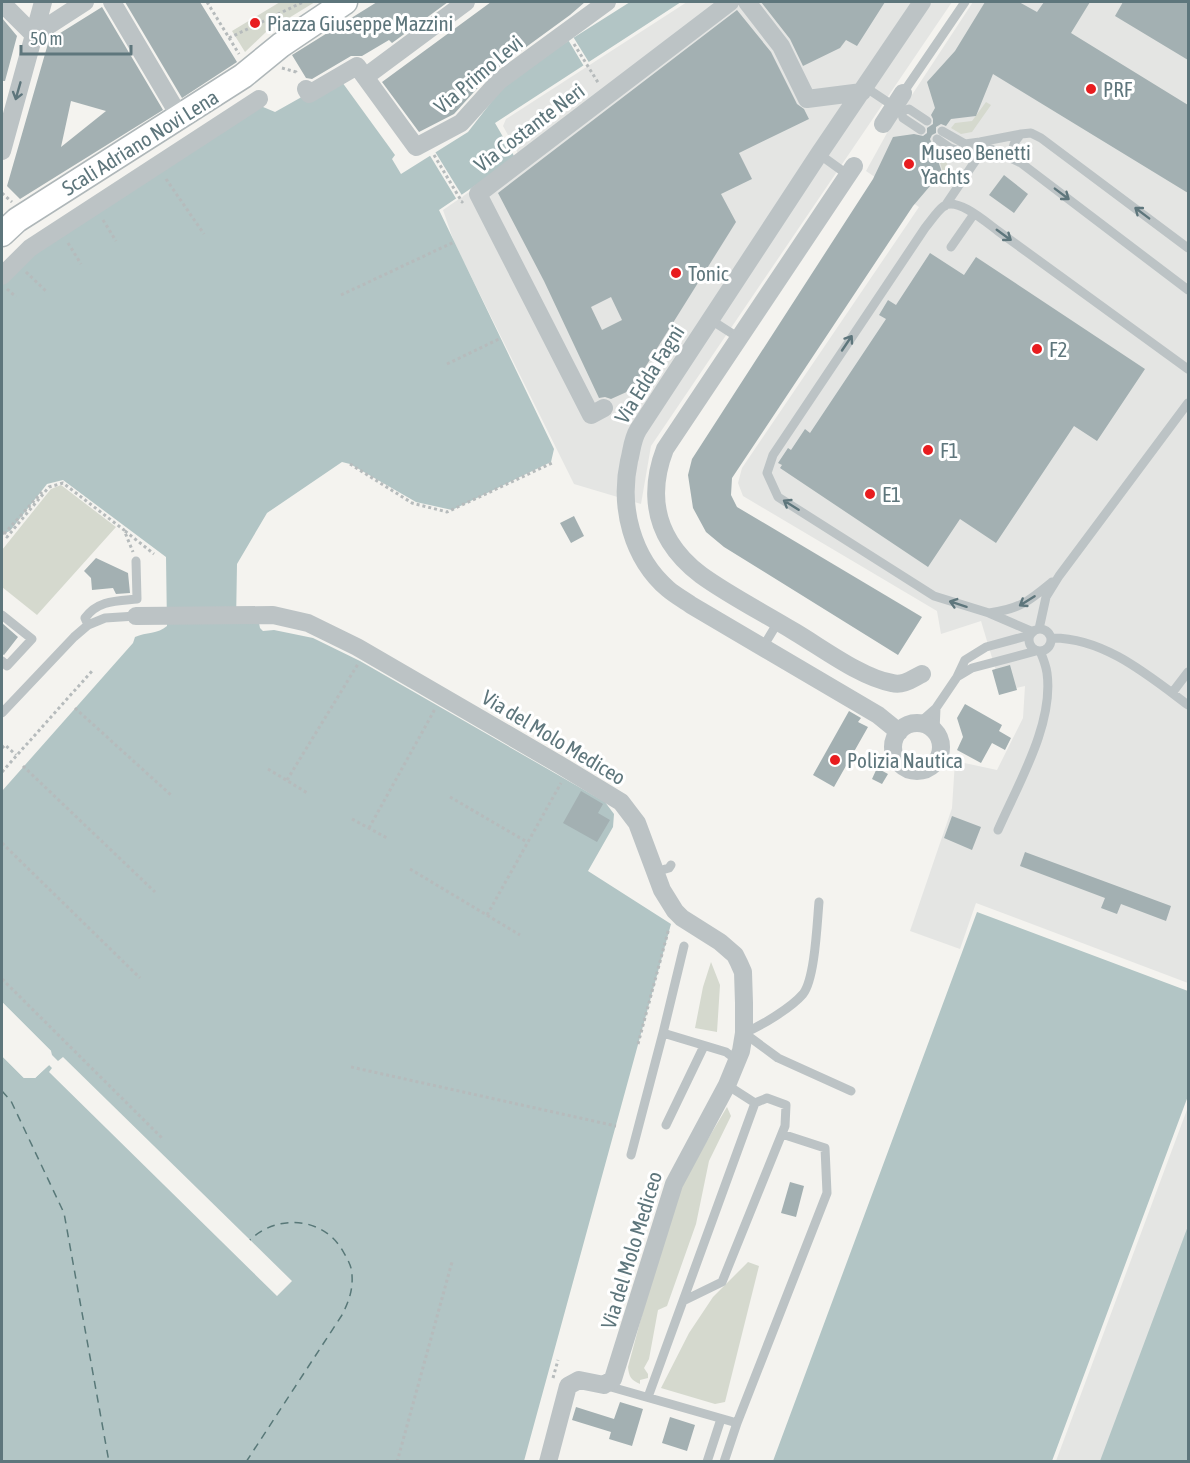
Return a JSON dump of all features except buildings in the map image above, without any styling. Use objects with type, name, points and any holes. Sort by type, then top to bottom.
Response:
[{"type":"main road","name":"Scali Adriano Novi Lena","points":[[9,221],[243,76],[345,2]]},
{"type":"street","points":[[2,151],[43,2]]},
{"type":"street","points":[[34,34],[86,2]]},
{"type":"street","points":[[112,2],[180,117]]},
{"type":"street","points":[[306,89],[309,94],[357,66],[365,77],[466,2]]},
{"type":"street","name":"Via Primo Levi","points":[[365,77],[416,147],[461,123],[499,81],[607,2]]},
{"type":"street","name":"Via Costante Neri","points":[[604,408],[591,415],[478,194],[730,2]]},
{"type":"street","points":[[747,2],[781,46],[807,99],[863,89]]},
{"type":"street","name":"Via Edda Fagni","points":[[899,732],[879,714],[691,605],[668,589],[642,556],[630,528],[626,481],[633,438],[819,154],[922,2]]},
{"type":"street","points":[[2,3],[34,34]]},
{"type":"street","points":[[2,276],[30,248],[259,99]]},
{"type":"street","points":[[882,124],[899,103]]},
{"type":"street","points":[[851,171],[665,449],[656,484],[657,507],[664,531],[679,555],[702,575],[854,667],[884,681],[894,684],[906,682],[922,674]]},
{"type":"street","name":"Via del Molo Mediceo","points":[[136,616],[255,614],[289,617],[324,630],[626,806],[663,868],[665,898],[682,918],[720,942],[735,955],[743,972],[744,986],[744,1033],[738,1061],[674,1184],[622,1356],[613,1379],[604,1385]]},
{"type":"street","points":[[908,725],[927,727],[940,741],[941,752],[931,767],[921,771],[904,767],[896,759],[893,748],[899,732],[908,725]]},
{"type":"street","points":[[548,1461],[568,1386],[579,1380],[604,1385]]},
{"type":"lane","points":[[921,130],[903,118],[899,103],[965,2]]},
{"type":"lane","points":[[863,89],[899,103],[927,121]]},
{"type":"lane","points":[[1021,163],[991,149],[962,152],[950,148],[939,135],[965,144],[1031,133],[1059,150],[1188,248]]},
{"type":"lane","points":[[1021,134],[1012,147],[1013,154],[1021,163],[1188,290]]},
{"type":"lane","points":[[982,151],[945,206],[918,237],[773,455],[767,473],[778,497],[934,596],[989,613],[1034,632]]},
{"type":"lane","points":[[819,154],[851,171]]},
{"type":"lane","points":[[945,206],[953,204],[974,214],[1188,369]]},
{"type":"lane","points":[[951,247],[974,214]]},
{"type":"lane","points":[[711,320],[739,338]]},
{"type":"lane","points":[[998,830],[1043,727],[1048,700],[1047,672],[1038,651],[1030,646],[1046,597],[1059,576],[1188,403]]},
{"type":"lane","points":[[88,625],[85,618],[90,611],[103,603],[137,599],[136,561]]},
{"type":"lane","points":[[989,613],[1005,611],[1026,603],[1059,576]]},
{"type":"lane","points":[[2,615],[32,639],[7,666],[2,661]]},
{"type":"lane","name":"Via del Molo Mediceo","points":[[2,713],[88,625],[105,618],[136,616]]},
{"type":"lane","points":[[763,647],[778,622]]},
{"type":"lane","points":[[927,727],[965,660],[986,647],[1034,632],[1047,632],[1051,638],[1050,645],[1038,651],[972,668],[957,677]]},
{"type":"lane","points":[[1051,638],[1068,638],[1101,648],[1131,665],[1188,705]]},
{"type":"lane","points":[[1172,693],[1188,672]]},
{"type":"lane","points":[[927,727],[936,708]]},
{"type":"lane","points":[[744,1033],[756,1028],[803,994],[810,977],[819,902]]},
{"type":"lane","points":[[631,1155],[684,946]]},
{"type":"lane","points":[[663,1033],[726,1052],[738,1061]]},
{"type":"lane","points":[[744,1033],[778,1058],[851,1091]]},
{"type":"lane","points":[[666,1125],[704,1046]]},
{"type":"lane","points":[[727,1085],[755,1103]]},
{"type":"lane","points":[[648,1397],[683,1300],[755,1103],[767,1098],[786,1105],[785,1126],[722,1282],[683,1300]]},
{"type":"lane","points":[[724,1461],[827,1193],[825,1148],[782,1134]]},
{"type":"lane","points":[[604,1385],[737,1423]]},
{"type":"lane","points":[[707,1461],[721,1419]]},
{"type":"path","points":[[207,2],[229,38],[260,63],[296,72],[306,89]]},
{"type":"path","points":[[229,38],[303,2]]},
{"type":"path","points":[[569,36],[598,83]]},
{"type":"path","points":[[430,149],[461,200]]},
{"type":"path","points":[[165,177],[204,234]]},
{"type":"path","points":[[2,193],[9,221]]},
{"type":"path","points":[[101,216],[116,241]]},
{"type":"path","points":[[66,240],[81,264]]},
{"type":"path","points":[[341,295],[454,242]]},
{"type":"path","points":[[25,271],[47,292]]},
{"type":"path","points":[[447,364],[501,338]]},
{"type":"path","points":[[350,464],[412,503],[447,512],[552,463]]},
{"type":"path","points":[[136,561],[124,530],[63,483],[49,487],[8,537],[3,533],[48,485],[62,483],[154,554]]},
{"type":"path","points":[[287,780],[360,661]]},
{"type":"path","points":[[2,772],[92,671]]},
{"type":"path","points":[[369,828],[438,704]]},
{"type":"path","points":[[75,708],[172,796]]},
{"type":"path","points":[[2,748],[5,745],[16,755]]},
{"type":"path","points":[[23,766],[154,892]]},
{"type":"path","points":[[268,769],[309,794]]},
{"type":"path","points":[[487,915],[564,778]]},
{"type":"path","points":[[450,797],[527,843]]},
{"type":"path","points":[[352,819],[387,838]]},
{"type":"path","points":[[2,843],[140,978]]},
{"type":"path","points":[[410,869],[520,935]]},
{"type":"path","points":[[638,1044],[670,927]]},
{"type":"path","points":[[2,979],[163,1139]]},
{"type":"path","points":[[351,1067],[616,1126]]},
{"type":"path","points":[[397,1461],[452,1262]]},
{"type":"shaded area","points":[[280,2],[315,2],[266,32],[245,52],[232,31]]},
{"type":"shaded area","points":[[630,2],[681,2],[495,123],[514,156],[513,160],[439,210],[554,449],[551,462],[452,510],[416,502],[350,464],[342,462],[267,513],[237,564],[236,623],[259,623],[263,631],[274,630],[313,638],[360,661],[605,802],[614,814],[613,827],[588,871],[671,924],[524,1461],[2,1461],[2,1056],[24,1078],[35,1078],[49,1065],[51,1051],[2,1002],[2,791],[133,643],[135,637],[167,626],[166,557],[63,480],[47,484],[10,531],[2,534],[2,282],[18,264],[256,104],[275,112],[307,94],[342,82],[395,155],[392,159],[401,174],[468,132],[510,78]]},
{"type":"shaded area","points":[[687,2],[952,2],[651,446],[641,504],[574,484],[454,242],[443,210],[520,157],[503,126],[506,119]]},
{"type":"shaded area","points":[[973,2],[1188,2],[1188,983],[976,903],[960,949],[910,931],[952,808],[955,761],[997,770],[1023,718],[1025,686],[1002,691],[981,621],[941,634],[937,611],[743,496],[738,483],[742,468],[919,207],[866,171],[887,133]]},
{"type":"shaded area","points":[[986,102],[991,105],[972,132],[961,134],[951,128],[955,123],[972,121]]},
{"type":"shaded area","points":[[936,150],[947,165],[939,182],[936,180],[943,172]]},
{"type":"shaded area","points":[[61,485],[116,527],[37,615],[2,587],[2,550],[51,489]]},
{"type":"shaded area","points":[[977,912],[1188,991],[1188,1096],[1052,1461],[773,1461]]},
{"type":"shaded area","points":[[711,962],[720,985],[717,1032],[695,1028],[703,987]]},
{"type":"shaded area","points":[[727,1107],[731,1116],[709,1161],[696,1224],[667,1306],[658,1310],[649,1359],[644,1368],[648,1378],[640,1380],[640,1384],[631,1378],[628,1367],[683,1181]]},
{"type":"shaded area","points":[[1188,1107],[1188,1461],[1056,1461]]},
{"type":"shaded area","points":[[1188,1226],[1188,1461],[1100,1461]]},
{"type":"shaded area","points":[[748,1262],[759,1266],[725,1402],[715,1404],[661,1388],[689,1333],[713,1297]]},
{"type":"pier","points":[[572,35],[590,64],[585,68],[567,38]]},
{"type":"pier","points":[[434,150],[463,197],[457,200],[429,154]]},
{"type":"pier","points":[[2,1002],[51,1051],[58,1061],[63,1057],[292,1281],[277,1296],[49,1072],[52,1068],[49,1065],[35,1078],[24,1078],[2,1056],[2,1053],[25,1075],[34,1075],[49,1059],[48,1053],[2,1007]]},
{"type":"ferry route","points":[[2,1091],[11,1101],[64,1213],[109,1462]]},
{"type":"ferry route","points":[[246,1462],[342,1315],[350,1295],[352,1280],[349,1264],[336,1241],[313,1226],[287,1223],[261,1231],[250,1240]]},
{"type":"place","name":"Piazza Giuseppe Mazzini","points":[[255,23]]},
{"type":"place","name":"PRF","points":[[1091,89]]},
{"type":"place","name":"Museo Benetti Yachts","points":[[909,164]]},
{"type":"place","name":"Tonic","points":[[676,273]]},
{"type":"place","name":"F2","points":[[1037,349]]},
{"type":"place","name":"F1","points":[[928,450]]},
{"type":"place","name":"E1","points":[[870,494]]},
{"type":"place","name":"Polizia Nautica","points":[[835,760]]}]
